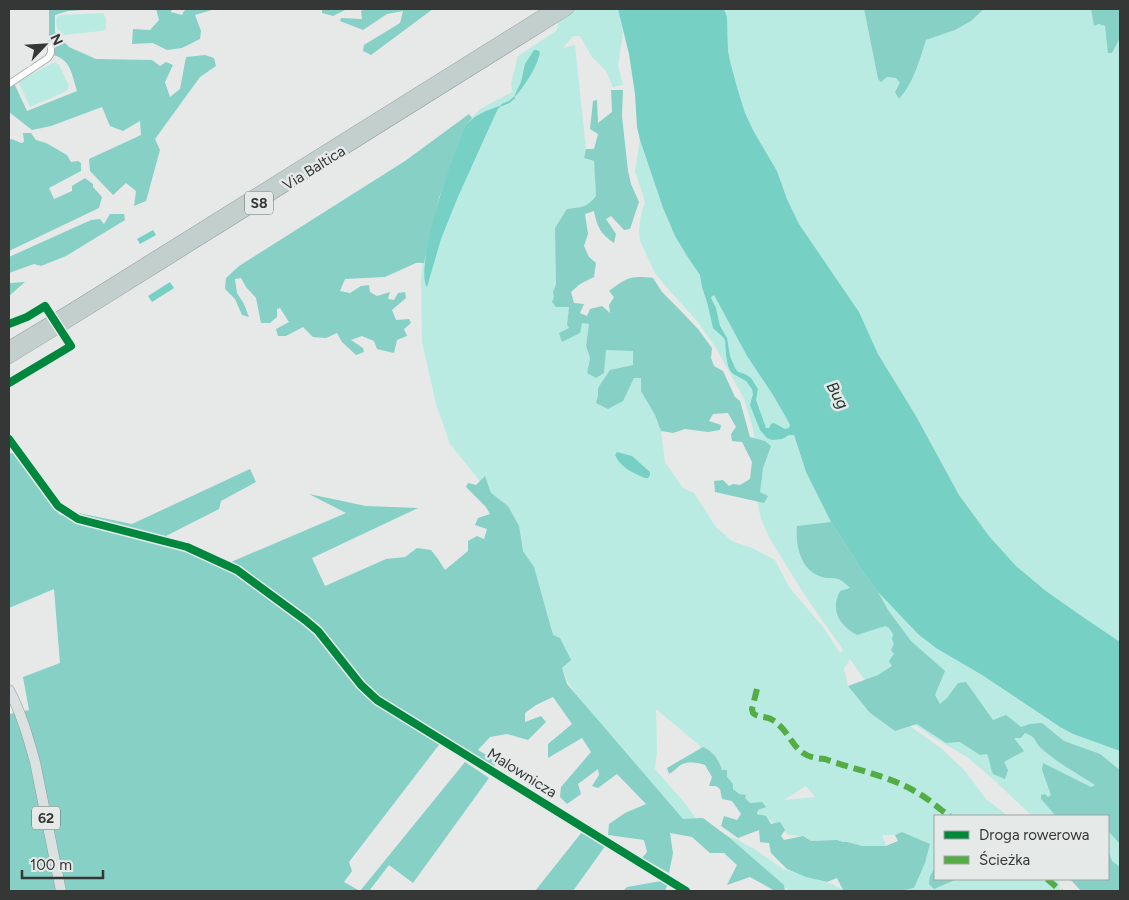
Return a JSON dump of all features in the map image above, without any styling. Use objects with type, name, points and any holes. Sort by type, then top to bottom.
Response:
[{"type":"highway","name":"Via Baltica","points":[[9,358],[475,62],[552,9]]},
{"type":"highway","name":"Via Baltica","points":[[9,348],[475,62],[568,9]]},
{"type":"main road","name":"62","points":[[9,690],[30,742],[61,891]]},
{"type":"main road","name":"62","points":[[9,699],[20,716]]},
{"type":"street","points":[[9,84],[48,58],[51,53],[51,44]]},
{"type":"street","name":"Malownicza","points":[[9,439],[58,506],[67,513],[78,519],[187,547],[237,570],[318,631],[349,671],[377,700],[686,891]]},
{"type":"green space","points":[[557,9],[619,10],[623,32],[618,66],[623,85],[613,87],[606,71],[592,57],[580,36],[573,36],[563,48],[575,45],[586,149],[584,157],[594,161],[596,196],[583,206],[567,209],[556,265],[556,284],[553,292],[569,307],[567,325],[569,328],[559,333],[562,341],[582,322],[589,324],[586,346],[590,358],[587,373],[604,373],[606,349],[633,351],[633,365],[604,380],[598,388],[596,403],[602,406],[634,378],[642,378],[661,431],[665,462],[683,488],[694,493],[716,527],[732,541],[752,548],[775,560],[789,587],[823,627],[840,653],[843,650],[806,597],[771,541],[761,519],[757,501],[756,445],[744,399],[716,348],[697,321],[655,273],[640,241],[641,214],[645,202],[635,171],[640,140],[663,208],[675,236],[714,295],[747,356],[788,421],[806,472],[831,522],[878,592],[918,634],[1044,717],[1073,734],[1120,751],[1120,891],[1109,880],[1109,815],[1031,815],[967,757],[931,736],[900,714],[866,682],[850,659],[844,669],[848,686],[870,713],[895,731],[910,726],[942,749],[965,771],[986,799],[1007,815],[934,815],[934,880],[1058,880],[1061,891],[899,891],[914,888],[902,832],[895,835],[882,835],[886,846],[862,847],[837,840],[811,841],[803,836],[789,835],[771,821],[734,798],[699,745],[656,709],[657,751],[655,769],[701,825],[736,839],[783,869],[834,885],[846,891],[790,891],[756,865],[690,827],[657,795],[569,684],[483,485],[450,444],[436,404],[422,342],[421,280],[427,225],[462,128],[480,109],[512,92],[511,83],[518,56],[556,31],[558,26]],"holes":[[[806,786],[815,797],[784,800]]]},
{"type":"green space","points":[[724,9],[864,9],[878,79],[896,78],[900,83],[926,40],[955,30],[971,21],[984,9],[1091,9],[1094,26],[1099,24],[1105,26],[1112,53],[1120,38],[1120,642],[1046,591],[1016,566],[989,536],[959,495],[916,416],[878,354],[859,312],[799,224],[777,171],[754,132],[745,113],[731,65],[728,51],[727,17]]},
{"type":"green space","points":[[103,13],[106,18],[106,29],[101,31],[64,35],[57,28],[57,17],[60,15]]},
{"type":"green space","points":[[55,62],[59,65],[69,86],[67,91],[30,107],[18,81]]},
{"type":"shaded area","points":[[49,9],[97,9],[68,11],[55,15],[55,32],[69,47],[96,59],[152,60],[160,66],[166,62],[173,65],[165,82],[170,97],[180,89],[186,57],[205,55],[214,58],[216,66],[200,77],[155,139],[160,150],[146,201],[134,206],[136,191],[126,183],[113,195],[90,171],[89,159],[141,135],[140,121],[123,131],[110,126],[102,107],[51,126],[32,130],[9,112],[9,87],[14,83],[27,111],[77,91],[66,62],[49,54]]},
{"type":"shaded area","points":[[156,9],[172,9],[171,12],[182,15],[187,9],[215,9],[195,15],[201,31],[200,39],[182,48],[167,50],[153,43],[132,44],[133,29],[150,30],[159,20]]},
{"type":"shaded area","points":[[322,9],[347,9],[333,16],[322,13]]},
{"type":"shaded area","points":[[364,9],[433,9],[371,55],[363,51],[364,45],[400,23],[403,11],[387,14],[363,30],[340,21],[341,18],[362,19],[361,11]]},
{"type":"shaded area","points":[[864,9],[984,9],[971,21],[955,30],[926,40],[912,78],[899,99],[895,92],[900,83],[896,78],[887,77],[881,82],[878,79]]},
{"type":"shaded area","points":[[1091,9],[1120,9],[1120,38],[1112,53],[1108,53],[1105,26],[1099,24],[1094,26]]},
{"type":"shaded area","points":[[611,90],[623,90],[622,116],[628,171],[631,184],[639,202],[630,229],[624,230],[611,216],[606,219],[616,234],[614,243],[600,230],[594,211],[585,214],[588,234],[584,246],[589,257],[596,263],[594,277],[580,284],[571,292],[574,303],[584,304],[580,313],[587,316],[590,309],[602,306],[610,313],[609,305],[614,297],[609,291],[629,278],[653,278],[662,292],[698,329],[712,348],[711,358],[714,366],[723,371],[735,397],[740,401],[750,437],[765,441],[771,446],[763,468],[760,492],[768,496],[764,503],[715,492],[714,481],[723,480],[729,486],[733,484],[740,485],[750,479],[752,462],[742,442],[732,441],[731,434],[736,427],[728,413],[713,414],[709,421],[721,425],[720,430],[708,432],[685,429],[673,433],[661,431],[655,415],[641,391],[641,378],[634,378],[623,401],[608,409],[596,403],[598,388],[610,370],[633,365],[633,351],[606,350],[604,373],[596,378],[587,373],[590,358],[586,346],[589,324],[582,323],[580,333],[562,342],[559,333],[569,328],[567,325],[569,307],[556,307],[552,302],[556,284],[555,228],[567,209],[583,206],[596,196],[594,161],[584,158],[586,149],[594,149],[598,134],[590,129],[593,101],[597,100],[598,123],[612,112]]},
{"type":"shaded area","points":[[469,114],[472,118],[465,126],[439,198],[424,263],[416,263],[385,277],[345,279],[340,291],[350,293],[361,286],[369,285],[370,292],[377,296],[390,292],[388,299],[394,300],[398,293],[405,292],[406,298],[392,310],[396,320],[409,319],[411,323],[404,329],[407,336],[397,340],[394,353],[377,349],[374,341],[362,336],[351,340],[363,348],[364,352],[356,355],[342,342],[337,333],[326,338],[313,337],[303,327],[286,336],[278,336],[276,329],[289,322],[280,308],[277,309],[277,317],[270,323],[261,323],[256,298],[241,278],[235,279],[237,293],[249,317],[242,315],[235,299],[225,289],[226,278],[239,266],[405,161]]},
{"type":"shaded area","points":[[23,133],[31,133],[36,140],[46,143],[67,155],[71,162],[78,161],[81,163],[81,171],[49,188],[54,199],[72,191],[72,186],[85,178],[93,184],[93,187],[102,197],[99,208],[9,251],[9,140],[24,142]]},
{"type":"shaded area","points":[[110,214],[124,214],[125,220],[66,256],[41,266],[34,264],[9,273],[9,257],[91,220],[100,219],[104,224]]},
{"type":"shaded area","points":[[25,282],[9,296],[9,283]]},
{"type":"shaded area","points":[[15,452],[60,515],[69,511],[132,524],[250,469],[256,482],[221,501],[219,509],[166,536],[206,550],[231,562],[346,513],[309,494],[366,506],[418,508],[312,558],[325,586],[386,559],[405,557],[417,548],[431,550],[445,570],[468,551],[468,541],[477,536],[484,539],[487,529],[475,525],[478,518],[490,514],[486,507],[466,487],[468,483],[476,485],[485,476],[491,493],[508,506],[519,526],[523,551],[534,567],[553,635],[560,638],[571,660],[562,668],[567,684],[683,819],[703,818],[731,839],[784,885],[785,891],[775,891],[750,877],[727,885],[737,865],[724,853],[710,853],[692,837],[670,833],[673,853],[669,873],[642,858],[647,852],[644,840],[608,835],[609,824],[625,813],[646,804],[617,774],[598,788],[592,786],[599,775],[598,769],[578,784],[581,794],[567,804],[560,797],[561,787],[591,752],[582,738],[548,758],[548,744],[572,724],[553,697],[525,713],[525,722],[541,716],[546,722],[528,740],[507,734],[490,737],[478,750],[498,762],[493,767],[445,737],[349,862],[352,871],[344,882],[360,891],[9,891],[9,714],[29,710],[23,677],[60,663],[54,589],[9,608],[9,454]]},
{"type":"shaded area","points":[[831,522],[888,610],[911,641],[945,671],[935,695],[940,704],[958,683],[966,682],[993,720],[1006,715],[1021,727],[1042,723],[1064,741],[1100,754],[1120,770],[1120,844],[1109,832],[1109,815],[1055,815],[1041,799],[1041,795],[1045,794],[1048,797],[1051,795],[1042,770],[1043,763],[1091,787],[1095,785],[1054,759],[1029,735],[1025,733],[1021,738],[1014,738],[1024,751],[1004,762],[1008,770],[1005,779],[993,774],[987,754],[980,755],[960,742],[946,743],[917,724],[895,731],[870,713],[848,686],[878,675],[892,666],[889,661],[894,654],[891,650],[894,644],[893,634],[885,626],[857,635],[845,627],[836,611],[836,604],[840,591],[850,588],[840,580],[824,578],[815,574],[804,564],[798,549],[797,526]]},
{"type":"shaded area","points":[[703,747],[715,756],[722,770],[727,770],[727,777],[733,784],[733,789],[739,794],[746,795],[745,798],[750,803],[762,802],[766,807],[758,810],[757,814],[766,816],[771,824],[780,822],[785,830],[781,836],[784,840],[803,836],[811,841],[837,840],[862,846],[886,846],[898,841],[895,835],[902,832],[930,844],[925,863],[914,888],[899,891],[846,891],[843,890],[837,878],[827,882],[806,877],[787,869],[771,853],[769,843],[760,842],[759,830],[738,838],[721,826],[724,816],[737,820],[741,814],[732,801],[722,799],[720,789],[716,786],[709,786],[712,777],[705,765],[686,763],[669,774],[667,768]]},
{"type":"shaded area","points":[[465,762],[489,778],[413,883],[389,865],[369,891],[360,891]]},
{"type":"shaded area","points":[[582,832],[606,845],[573,891],[535,891]]},
{"type":"shaded area","points":[[1109,853],[1112,861],[1120,867],[1120,891],[1081,891],[1071,880],[1109,880]]},
{"type":"shaded area","points":[[934,870],[934,880],[955,880],[934,889],[929,884],[930,876]]},
{"type":"shaded area","points":[[667,880],[665,891],[623,891],[627,887]]},
{"type":"water","name":"Bug","points":[[618,9],[724,9],[727,17],[728,51],[731,65],[745,113],[754,132],[777,171],[799,224],[859,312],[878,354],[916,416],[959,495],[989,536],[1016,566],[1046,591],[1120,642],[1120,751],[1073,734],[1060,727],[982,675],[936,648],[918,634],[878,592],[831,522],[806,472],[794,435],[772,440],[767,438],[760,430],[750,405],[753,394],[752,389],[746,381],[731,372],[728,366],[725,340],[713,328],[700,275],[675,236],[663,208],[637,127],[635,94],[629,54]],"holes":[[[714,295],[747,356],[773,395],[790,425],[789,428],[785,429],[774,423],[769,428],[766,428],[756,400],[758,389],[751,378],[738,372],[730,356],[727,338],[720,326],[716,308],[711,297]]]},
{"type":"water","points":[[534,50],[540,52],[534,70],[514,98],[521,82],[525,64]]},
{"type":"water","points":[[502,105],[495,115],[457,199],[441,239],[427,287],[424,271],[431,231],[445,181],[465,126],[478,115]]},
{"type":"water","points":[[153,230],[156,235],[140,244],[137,239]]},
{"type":"water","points":[[170,282],[174,288],[152,302],[148,296]]},
{"type":"water","points":[[617,452],[632,456],[650,472],[648,478],[627,469],[617,459],[615,455]]},
{"type":"waterway","points":[[502,105],[514,98]]},
{"type":"marked path","points":[[757,689],[752,709],[753,713],[757,716],[771,719],[779,725],[799,750],[805,754],[896,782],[922,795],[949,815]]},
{"type":"marked path","points":[[1048,880],[1061,891]]},
{"type":"cycle path","points":[[9,324],[27,317],[45,306],[71,346],[9,383]]},
{"type":"cycle path","points":[[9,439],[58,506],[78,519],[187,547],[237,570],[318,631],[361,685],[377,700],[686,891]]}]
